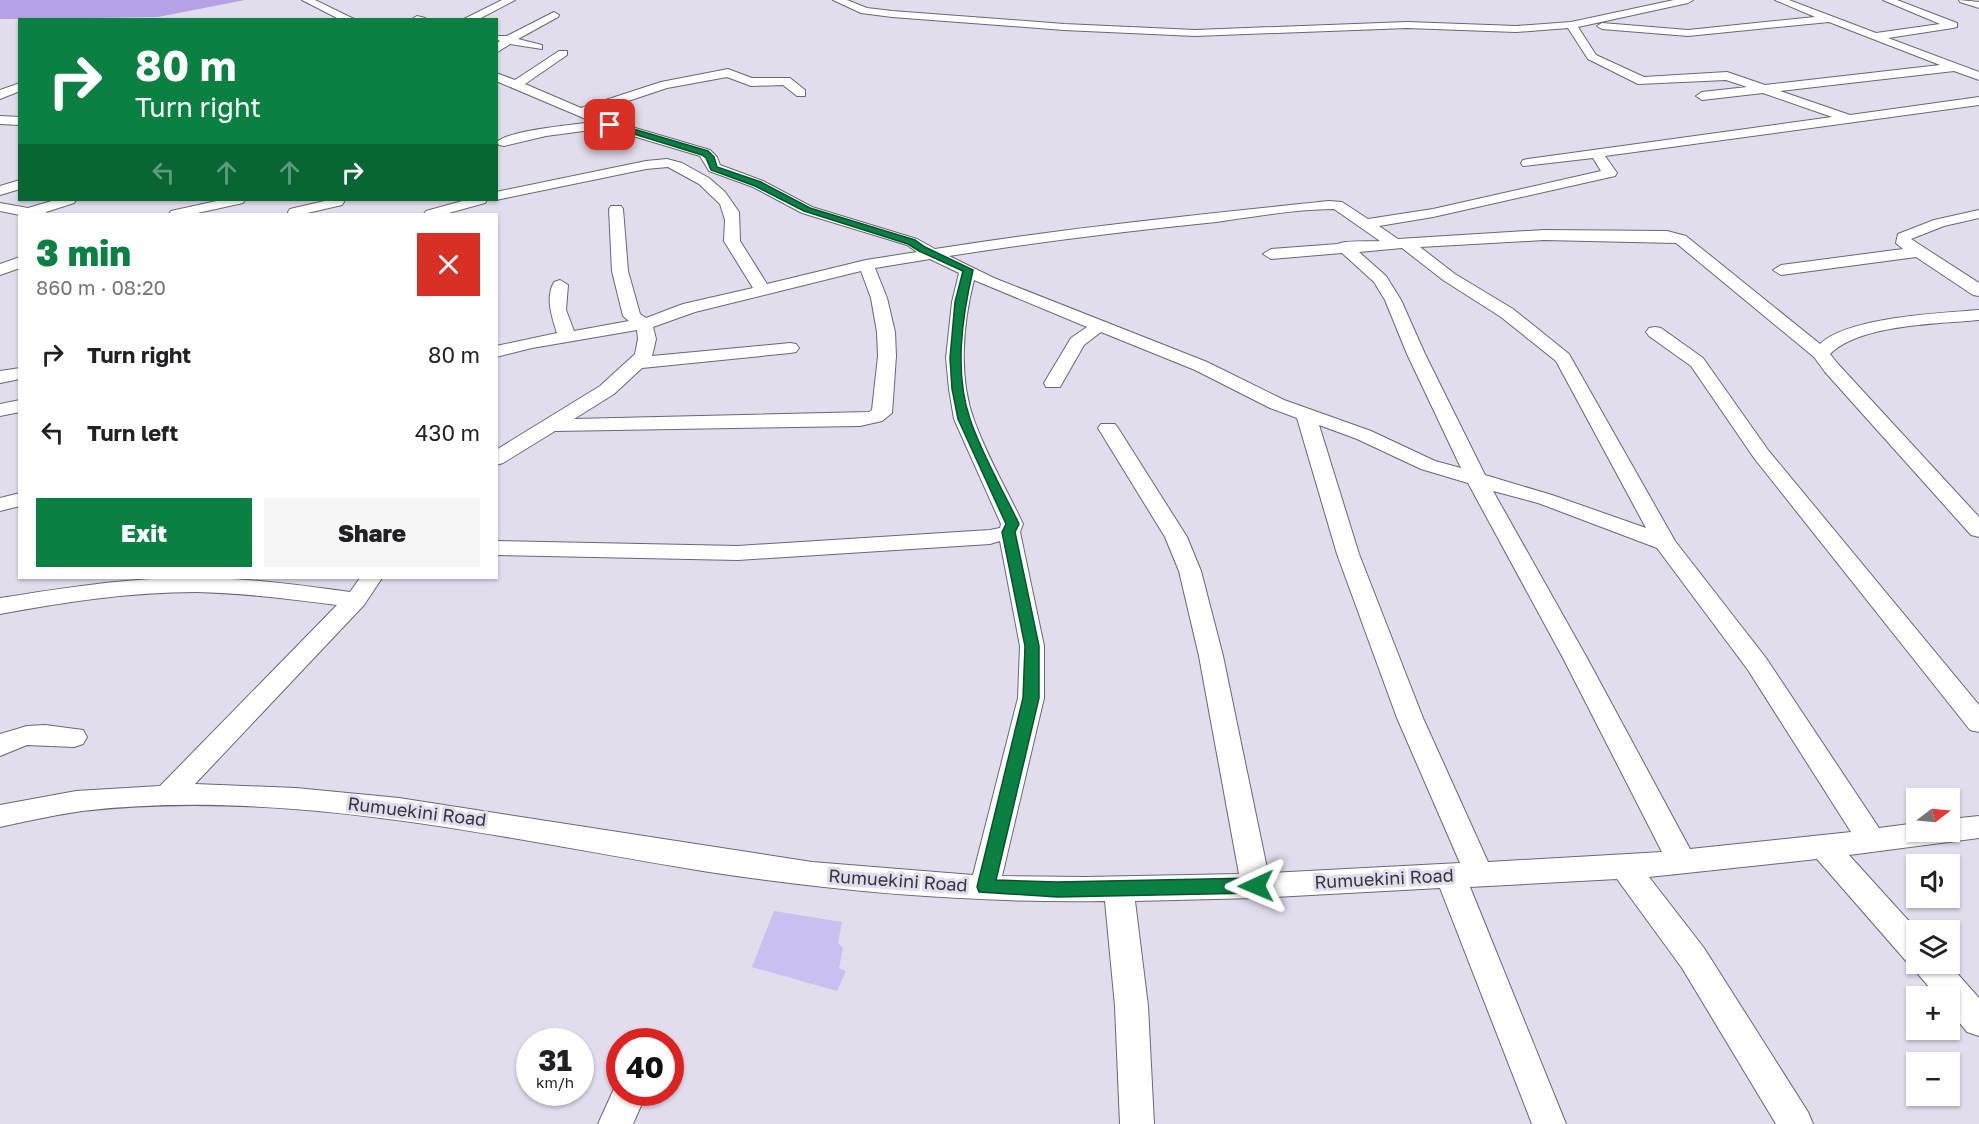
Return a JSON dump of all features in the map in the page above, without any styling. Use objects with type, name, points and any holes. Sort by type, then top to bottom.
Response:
[{"type":"street","points":[[306,0],[346,18]]},
{"type":"street","points":[[471,18],[510,0]]},
{"type":"street","points":[[838,0],[865,10],[892,14],[1064,27],[1195,33],[1407,25],[1516,29],[1571,25],[1688,0]]},
{"type":"street","points":[[1780,0],[1979,76]]},
{"type":"street","points":[[1876,36],[1953,25],[1888,0]]},
{"type":"street","points":[[1964,0],[1979,5]]},
{"type":"street","points":[[498,48],[508,40],[554,15]]},
{"type":"street","points":[[1586,22],[1608,27],[1688,33],[1829,19]]},
{"type":"street","points":[[1571,25],[1592,57],[1642,81],[1722,75],[1850,120]]},
{"type":"street","points":[[498,38],[538,47]]},
{"type":"street","points":[[498,94],[519,85],[563,53]]},
{"type":"street","points":[[1702,96],[1956,67]]},
{"type":"street","points":[[579,113],[665,85],[728,74],[751,82],[786,81],[801,93]]},
{"type":"street","points":[[498,77],[610,125],[705,153],[710,157],[714,168],[758,184],[807,210],[886,232],[912,242],[1008,290],[1201,366],[1277,404],[1364,435],[1428,465],[1545,499],[1665,543]]},
{"type":"street","points":[[0,95],[18,87]]},
{"type":"street","points":[[1528,163],[1979,101]]},
{"type":"street","points":[[0,120],[18,121]]},
{"type":"street","points":[[504,142],[555,131],[610,125]]},
{"type":"street","points":[[1366,224],[1506,198],[1558,183],[1610,172],[1597,154]]},
{"type":"street","points":[[498,196],[646,165],[671,163],[701,179],[720,195],[730,208],[734,231],[732,241],[762,289]]},
{"type":"street","points":[[0,191],[18,185]]},
{"type":"street","points":[[0,207],[34,213],[66,201]]},
{"type":"street","points":[[180,213],[234,201]]},
{"type":"street","points":[[421,201],[430,213]]},
{"type":"street","points":[[434,213],[476,201]]},
{"type":"street","points":[[288,209],[337,202]]},
{"type":"street","points":[[498,352],[644,324],[689,308],[866,265],[1034,238],[1052,238],[1153,224],[1337,205],[1399,242],[1507,313],[1563,358],[1665,543],[1757,664],[1871,840]]},
{"type":"street","points":[[501,452],[552,425],[607,390],[644,355],[647,339],[644,324],[632,316],[620,271],[616,209]]},
{"type":"street","points":[[1978,290],[1950,270],[1904,243],[1903,237],[1939,223],[1979,214]]},
{"type":"street","points":[[1271,254],[1344,246],[1544,234],[1673,237],[1681,240],[1821,353],[1831,368],[1979,530]]},
{"type":"street","points":[[1344,246],[1380,279],[1393,300],[1416,354],[1477,480],[1575,658],[1682,862]]},
{"type":"street","points":[[1781,270],[1918,252]]},
{"type":"street","points":[[0,270],[18,263]]},
{"type":"street","points":[[552,425],[860,420],[875,417],[882,413],[882,392],[887,358],[885,323],[880,297],[866,265]]},
{"type":"street","points":[[968,270],[960,302],[955,358],[958,389],[964,419],[1012,524],[1009,532],[1032,646],[1031,698],[986,887]]},
{"type":"street","points":[[560,285],[558,310],[567,337]]},
{"type":"street","points":[[1821,353],[1825,345],[1857,332],[1889,325],[1979,315]]},
{"type":"street","points":[[1053,383],[1077,342],[1099,326]]},
{"type":"street","points":[[1655,332],[1697,362],[1761,454],[1979,723]]},
{"type":"street","points":[[637,363],[790,348]]},
{"type":"street","points":[[0,377],[18,373]]},
{"type":"street","points":[[0,410],[18,406]]},
{"type":"street","points":[[1306,416],[1356,576],[1410,718],[1549,1124]]},
{"type":"street","points":[[1108,428],[1176,537],[1190,571],[1211,656],[1256,886]]},
{"type":"street","points":[[0,505],[18,500]]},
{"type":"street","points":[[498,548],[738,553],[990,537],[1009,532]]},
{"type":"street","points":[[167,796],[356,600],[371,579]]},
{"type":"street","points":[[0,606],[67,595],[174,585],[270,589],[356,600]]},
{"type":"street","points":[[0,746],[16,737],[44,734],[74,737]]},
{"type":"street","name":"Rumuekini Road","points":[[0,816],[86,800],[250,795],[341,802],[462,817],[776,870],[913,884],[1057,890],[1256,886],[1624,866],[1682,862],[1906,836]]},
{"type":"street","points":[[1960,829],[1979,827]]},
{"type":"street","points":[[1824,846],[1906,939]]},
{"type":"street","points":[[1624,866],[1693,958],[1796,1124]]},
{"type":"street","points":[[1118,888],[1125,941],[1137,1085],[1137,1124]]},
{"type":"street","points":[[1938,974],[1979,1021]]},
{"type":"street","points":[[615,1124],[623,1106]]},
{"type":"shaded area","points":[[0,0],[245,0],[158,17],[0,19]]},
{"type":"shaded area","points":[[774,911],[842,922],[838,943],[843,948],[839,968],[846,971],[837,991],[752,967]]},
{"type":"route","points":[[610,125],[705,153],[710,157],[714,168],[758,184],[807,210],[886,232],[912,242],[968,270],[960,302],[955,358],[958,389],[964,419],[1012,524],[1009,532],[1032,646],[1031,698],[986,887],[1057,890],[1256,886]]}]
